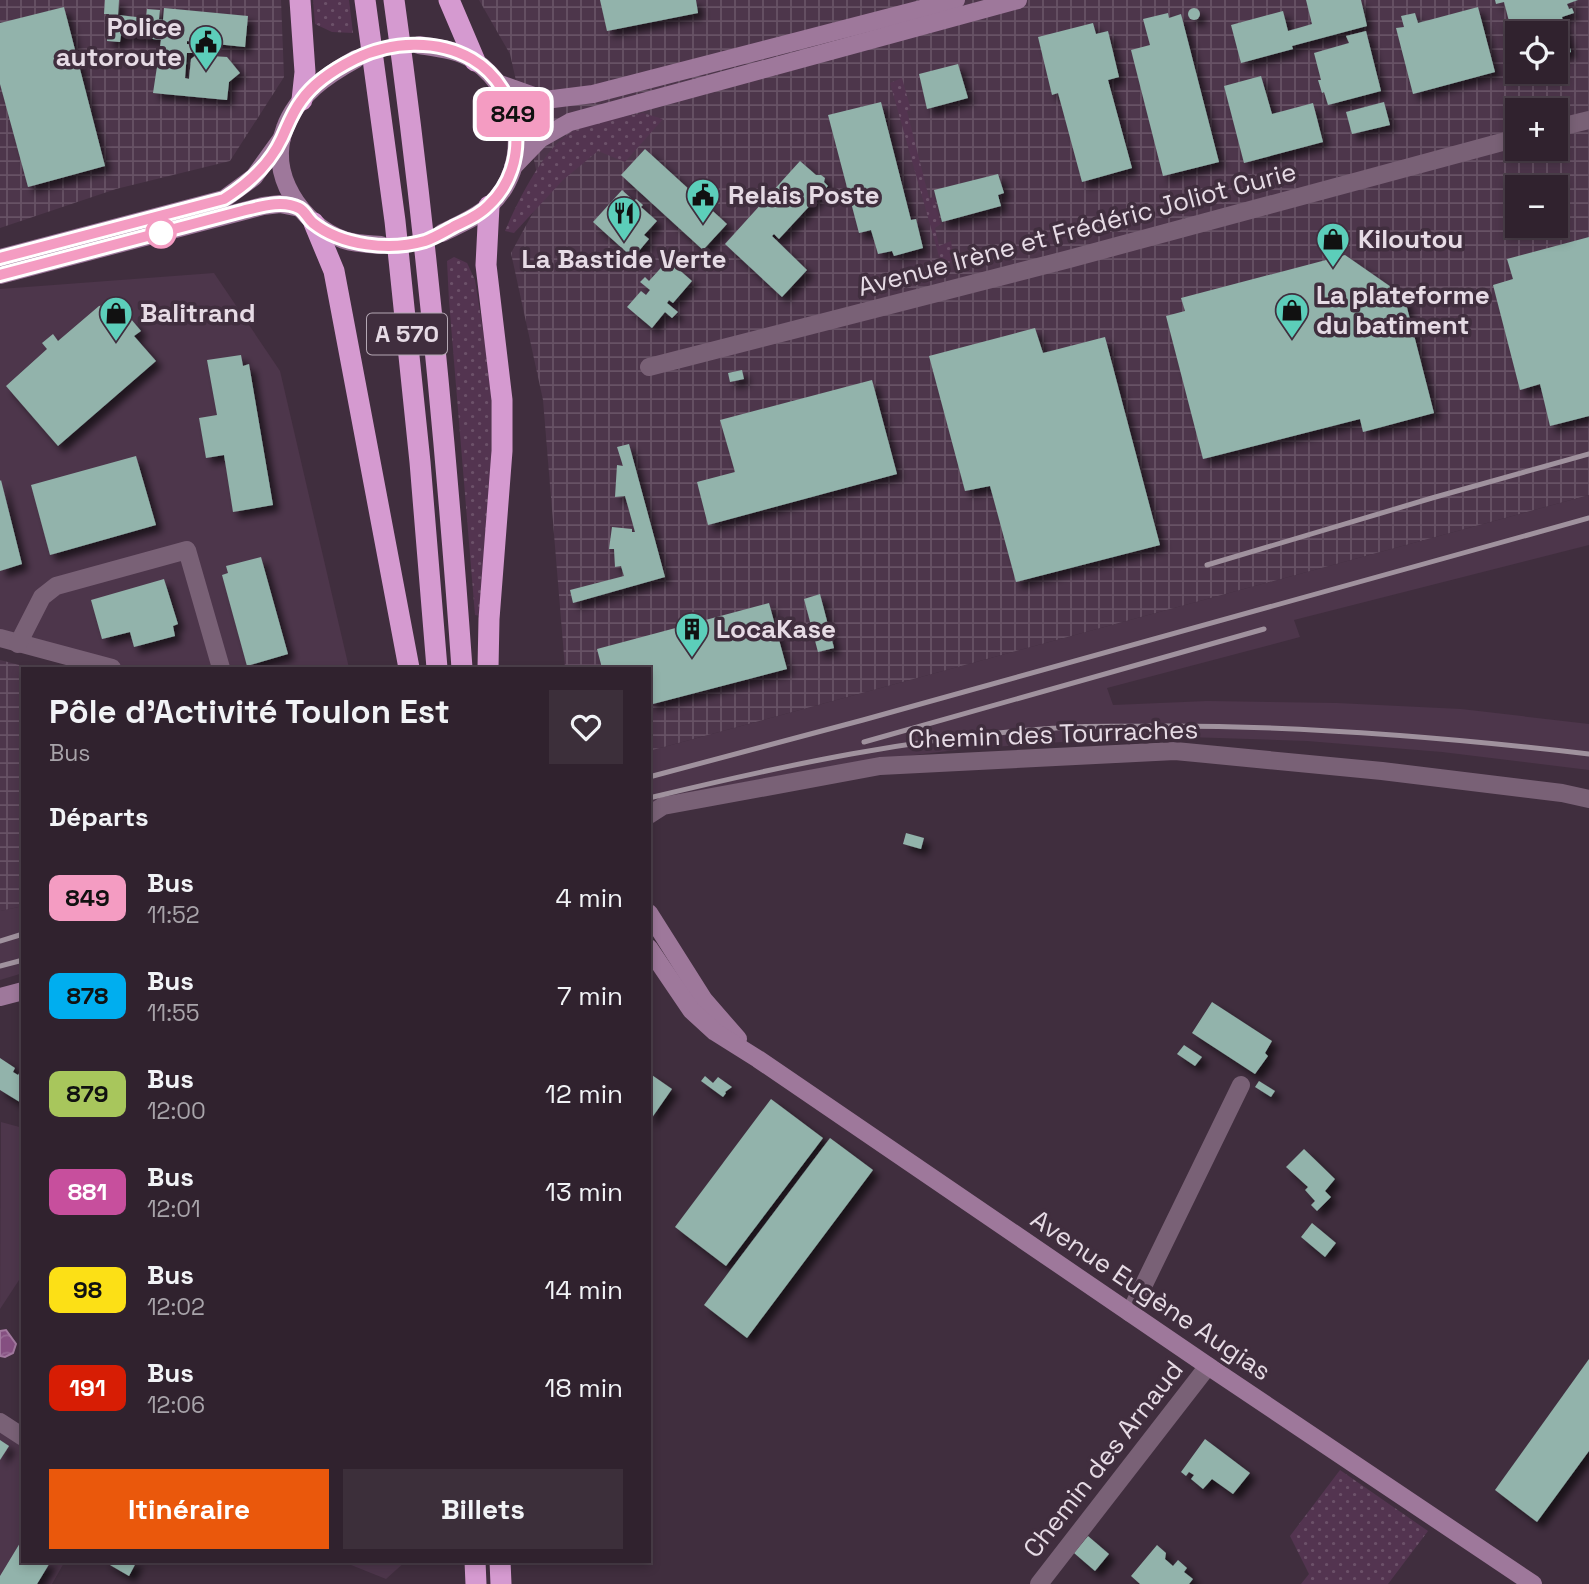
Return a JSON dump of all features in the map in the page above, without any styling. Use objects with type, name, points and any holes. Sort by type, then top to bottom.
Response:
[{"type":"highway","points":[[300,0],[305,72],[302,100]]},
{"type":"highway","name":"A 570","points":[[365,0],[395,221],[420,462],[437,667]]},
{"type":"highway","name":"A 570","points":[[394,0],[421,217],[448,476],[462,667]]},
{"type":"highway","points":[[449,0],[475,61]]},
{"type":"highway","points":[[488,667],[489,619],[502,451],[502,400],[486,265],[489,206]]},
{"type":"highway","points":[[307,216],[334,271],[409,667]]},
{"type":"highway","points":[[475,1563],[476,1584]]},
{"type":"highway","points":[[500,1563],[502,1584]]},
{"type":"main road","points":[[498,83],[545,100],[593,94],[956,0]]},
{"type":"main road","points":[[513,167],[540,139],[569,122],[1012,1]]},
{"type":"main road","points":[[419,45],[459,53],[475,61],[498,83],[509,102],[515,121],[517,151],[503,188],[489,206],[442,233]]},
{"type":"main road","points":[[307,216],[283,177],[282,138],[285,127],[302,100],[330,73],[356,59]]},
{"type":"main road","points":[[0,258],[224,199],[254,177],[282,138]]},
{"type":"main road","points":[[0,275],[252,208],[280,204],[307,216],[344,240],[381,245]]},
{"type":"main road","name":"Avenue Eugène Augias","points":[[651,916],[704,1000],[758,1059]]},
{"type":"main road","name":"Avenue Eugène Augias","points":[[651,951],[691,1010],[715,1032],[1533,1584]]},
{"type":"main road","points":[[0,997],[21,992]]},
{"type":"street","points":[[1568,125],[1589,120]]},
{"type":"street","name":"Avenue Irène et Frédéric Joliot Curie","points":[[649,367],[1069,259],[1505,141]]},
{"type":"street","points":[[18,644],[42,597],[56,586],[187,550],[221,667]]},
{"type":"street","points":[[0,638],[107,667]]},
{"type":"street","name":"Chemin des Tourraches","points":[[651,814],[663,806],[880,766],[1175,751],[1382,771],[1562,793],[1589,799]]},
{"type":"street","points":[[1130,1313],[1241,1085]]},
{"type":"street","name":"Chemin des Arnaud","points":[[1039,1584],[1208,1366]]},
{"type":"street","points":[[0,1422],[21,1436]]},
{"type":"shaded area","points":[[0,0],[281,0],[284,77],[230,161],[116,189],[0,228]]},
{"type":"shaded area","points":[[313,0],[349,0],[353,33],[332,32],[315,24]]},
{"type":"shaded area","points":[[479,0],[1589,0],[1589,495],[651,750],[651,667],[565,667],[543,400],[511,253],[542,196],[510,54]]},
{"type":"shaded area","points":[[902,78],[911,110],[907,111],[929,198],[934,197],[941,224],[935,228],[939,246],[951,241],[954,260],[942,267],[890,83]]},
{"type":"shaded area","points":[[643,113],[663,119],[625,162],[598,151],[563,180],[514,233],[505,231],[532,178],[560,141],[587,125]]},
{"type":"shaded area","points":[[454,257],[467,263],[475,280],[491,381],[491,464],[481,616],[475,615],[449,301],[447,261]]},
{"type":"shaded area","points":[[214,273],[280,371],[349,667],[87,667],[0,635],[0,289]]},
{"type":"shaded area","points":[[1589,495],[1589,545],[1294,620],[1300,637],[1107,688],[1113,705],[1207,701],[1337,703],[1461,709],[1589,724],[1589,770],[1442,752],[1307,741],[1187,737],[1076,741],[965,749],[856,762],[735,784],[651,805],[651,750]]},
{"type":"shaded area","points":[[0,660],[27,667],[21,667],[21,906],[0,911]]},
{"type":"shaded area","points":[[21,906],[21,974],[0,980],[0,911]]},
{"type":"shaded area","points":[[1,1122],[21,1127],[21,1277],[0,1309]]},
{"type":"shaded area","points":[[0,1427],[21,1440],[21,1563],[64,1563],[52,1584],[0,1584]]},
{"type":"shaded area","points":[[1340,1470],[1428,1531],[1388,1584],[1301,1584],[1309,1574],[1290,1536]]},
{"type":"shaded area","points":[[346,1563],[404,1563],[386,1579]]},
{"type":"water","points":[[6,1330],[16,1344],[13,1353],[5,1357],[0,1356],[0,1331]]},
{"type":"building","points":[[105,0],[119,0],[118,15],[146,18],[147,9],[160,10],[159,19],[163,20],[164,8],[248,16],[245,47],[187,41],[187,44],[196,45],[197,50],[195,53],[187,53],[185,78],[189,79],[191,59],[196,55],[227,57],[240,73],[229,82],[227,100],[153,93],[161,40],[121,35],[120,42],[107,41],[109,14],[104,14]]},
{"type":"building","points":[[600,0],[696,0],[698,13],[607,31]]},
{"type":"building","points":[[1306,0],[1361,0],[1367,26],[1241,63],[1231,25],[1283,11],[1288,31],[1312,24]]},
{"type":"building","points":[[1495,0],[1578,0],[1567,4],[1574,13],[1562,17],[1563,21],[1509,21],[1504,2],[1496,4]]},
{"type":"building","points":[[64,7],[105,166],[28,187],[0,84],[0,23]]},
{"type":"building","points":[[1478,7],[1495,72],[1413,94],[1396,28],[1404,27],[1401,16],[1415,13],[1418,23]]},
{"type":"building","points":[[1194,8],[1200,14],[1194,20],[1188,14]]},
{"type":"building","points":[[1168,13],[1169,18],[1181,14],[1219,162],[1163,176],[1131,50],[1150,45],[1143,19]]},
{"type":"building","points":[[1093,23],[1096,34],[1108,31],[1119,77],[1108,80],[1132,168],[1082,182],[1058,93],[1052,95],[1038,37]]},
{"type":"building","points":[[1366,31],[1381,91],[1328,105],[1318,80],[1321,80],[1314,53],[1349,43],[1346,36]]},
{"type":"building","points":[[958,64],[968,98],[927,109],[919,74]]},
{"type":"building","points":[[1261,76],[1272,114],[1313,103],[1323,142],[1244,163],[1224,86]]},
{"type":"building","points":[[881,102],[911,220],[916,219],[923,248],[894,256],[892,251],[878,254],[871,230],[859,233],[828,115]]},
{"type":"building","points":[[1384,102],[1390,125],[1352,134],[1346,112]]},
{"type":"building","points":[[645,149],[727,224],[703,250],[621,175]]},
{"type":"building","points":[[800,161],[816,175],[825,178],[824,182],[828,186],[779,239],[774,234],[772,236],[807,270],[782,297],[725,244]]},
{"type":"building","points":[[998,174],[1004,193],[998,195],[1001,206],[942,222],[934,190]]},
{"type":"building","points":[[622,190],[643,205],[641,207],[657,221],[644,235],[649,239],[633,258],[593,222]]},
{"type":"building","points":[[1589,237],[1589,416],[1550,426],[1540,384],[1520,390],[1493,285],[1513,279],[1507,259]]},
{"type":"building","points":[[1345,255],[1404,296],[1434,413],[1363,432],[1360,419],[1203,459],[1166,316],[1185,311],[1181,298]]},
{"type":"building","points":[[668,260],[692,281],[673,303],[669,300],[667,303],[678,312],[672,318],[665,312],[652,328],[627,307],[641,291],[646,295],[650,290],[640,282],[645,277],[649,281]]},
{"type":"building","points":[[104,305],[125,325],[131,319],[141,331],[134,336],[156,361],[58,446],[6,386],[47,349],[42,343],[53,334],[58,341],[99,306]]},
{"type":"building","points":[[1035,328],[1043,353],[1105,337],[1160,545],[1016,582],[990,486],[965,491],[929,356]]},
{"type":"building","points":[[241,355],[243,366],[249,364],[273,505],[233,512],[224,455],[206,458],[199,418],[217,415],[207,360]]},
{"type":"building","points":[[742,370],[744,379],[730,382],[728,373]]},
{"type":"building","points":[[872,380],[897,474],[708,525],[697,482],[735,472],[720,420]]},
{"type":"building","points":[[629,444],[665,577],[573,603],[570,590],[624,576],[621,566],[615,567],[614,549],[609,549],[612,527],[632,529],[632,532],[635,532],[625,496],[615,497],[617,465],[623,466],[617,447]]},
{"type":"building","points":[[136,456],[156,525],[50,555],[31,485]]},
{"type":"building","points":[[0,481],[22,564],[0,571]]},
{"type":"building","points":[[261,557],[288,654],[247,666],[222,575],[228,573],[226,566]]},
{"type":"building","points":[[164,579],[178,624],[173,626],[175,636],[134,647],[130,632],[102,639],[91,600]]},
{"type":"building","points":[[820,594],[834,648],[818,652],[804,599]]},
{"type":"building","name":"LocaKase","points":[[769,603],[787,669],[651,704],[651,667],[602,667],[597,649]]},
{"type":"building","points":[[906,833],[924,838],[921,849],[903,844]]},
{"type":"building","points":[[1212,1002],[1272,1041],[1265,1053],[1268,1056],[1255,1074],[1192,1033]]},
{"type":"building","points":[[1184,1045],[1202,1057],[1195,1066],[1177,1054]]},
{"type":"building","points":[[0,1058],[15,1068],[13,1072],[18,1075],[21,1071],[21,1103],[0,1090]]},
{"type":"building","points":[[651,1074],[672,1089],[651,1119]]},
{"type":"building","points":[[705,1076],[713,1083],[718,1077],[732,1087],[723,1097],[701,1081]]},
{"type":"building","points":[[1259,1081],[1275,1091],[1271,1097],[1255,1087]]},
{"type":"building","points":[[771,1099],[823,1138],[726,1266],[675,1227]]},
{"type":"building","points":[[830,1138],[873,1170],[747,1338],[704,1305]]},
{"type":"building","points":[[1304,1149],[1335,1179],[1325,1191],[1331,1197],[1317,1211],[1311,1205],[1315,1201],[1305,1190],[1308,1187],[1286,1167]]},
{"type":"building","points":[[1312,1223],[1336,1243],[1325,1257],[1301,1237]]},
{"type":"building","points":[[1589,1359],[1589,1451],[1537,1522],[1495,1490]]},
{"type":"building","points":[[1205,1439],[1250,1473],[1233,1494],[1212,1479],[1203,1489],[1191,1479],[1194,1475],[1189,1472],[1186,1476],[1181,1472]]},
{"type":"building","points":[[0,1440],[9,1446],[0,1460]]},
{"type":"building","points":[[1088,1536],[1109,1554],[1095,1571],[1074,1553]]},
{"type":"building","points":[[21,1541],[21,1563],[50,1563],[37,1584],[0,1584],[0,1576]]},
{"type":"building","points":[[1157,1545],[1166,1553],[1165,1559],[1173,1566],[1178,1560],[1187,1568],[1184,1572],[1193,1579],[1189,1584],[1140,1584],[1131,1576]]},
{"type":"building","points":[[106,1563],[136,1563],[129,1576]]},
{"type":"railway","points":[[1207,565],[1589,454]]},
{"type":"railway","points":[[651,776],[1589,518]]},
{"type":"railway","points":[[864,742],[1264,629]]},
{"type":"railway","points":[[651,798],[750,774],[902,745],[1068,727],[1206,726],[1316,730],[1425,737],[1589,754]]},
{"type":"railway","points":[[0,941],[21,935]]},
{"type":"railway","points":[[0,966],[21,961]]},
{"type":"bus line","name":"849","points":[[0,258],[224,199],[254,177],[263,166],[282,138],[285,127],[302,100],[315,85],[330,73],[381,49],[419,45],[459,53],[475,61],[498,83],[509,102],[515,121],[517,151],[508,180],[498,195],[489,206],[425,241],[381,245],[344,240],[314,223],[300,208],[280,204],[242,211],[0,275]]},
{"type":"place","name":"Police autoroute","points":[[206,72]]},
{"type":"place","name":"Relais Poste","points":[[703,225]]},
{"type":"place","name":"La Bastide Verte","points":[[624,243]]},
{"type":"place","name":"Kiloutou","points":[[1333,269]]},
{"type":"place","name":"La plateforme du batiment","points":[[1292,340]]},
{"type":"place","name":"Balitrand","points":[[116,343]]},
{"type":"place","name":"LocaKase","points":[[692,659]]}]
